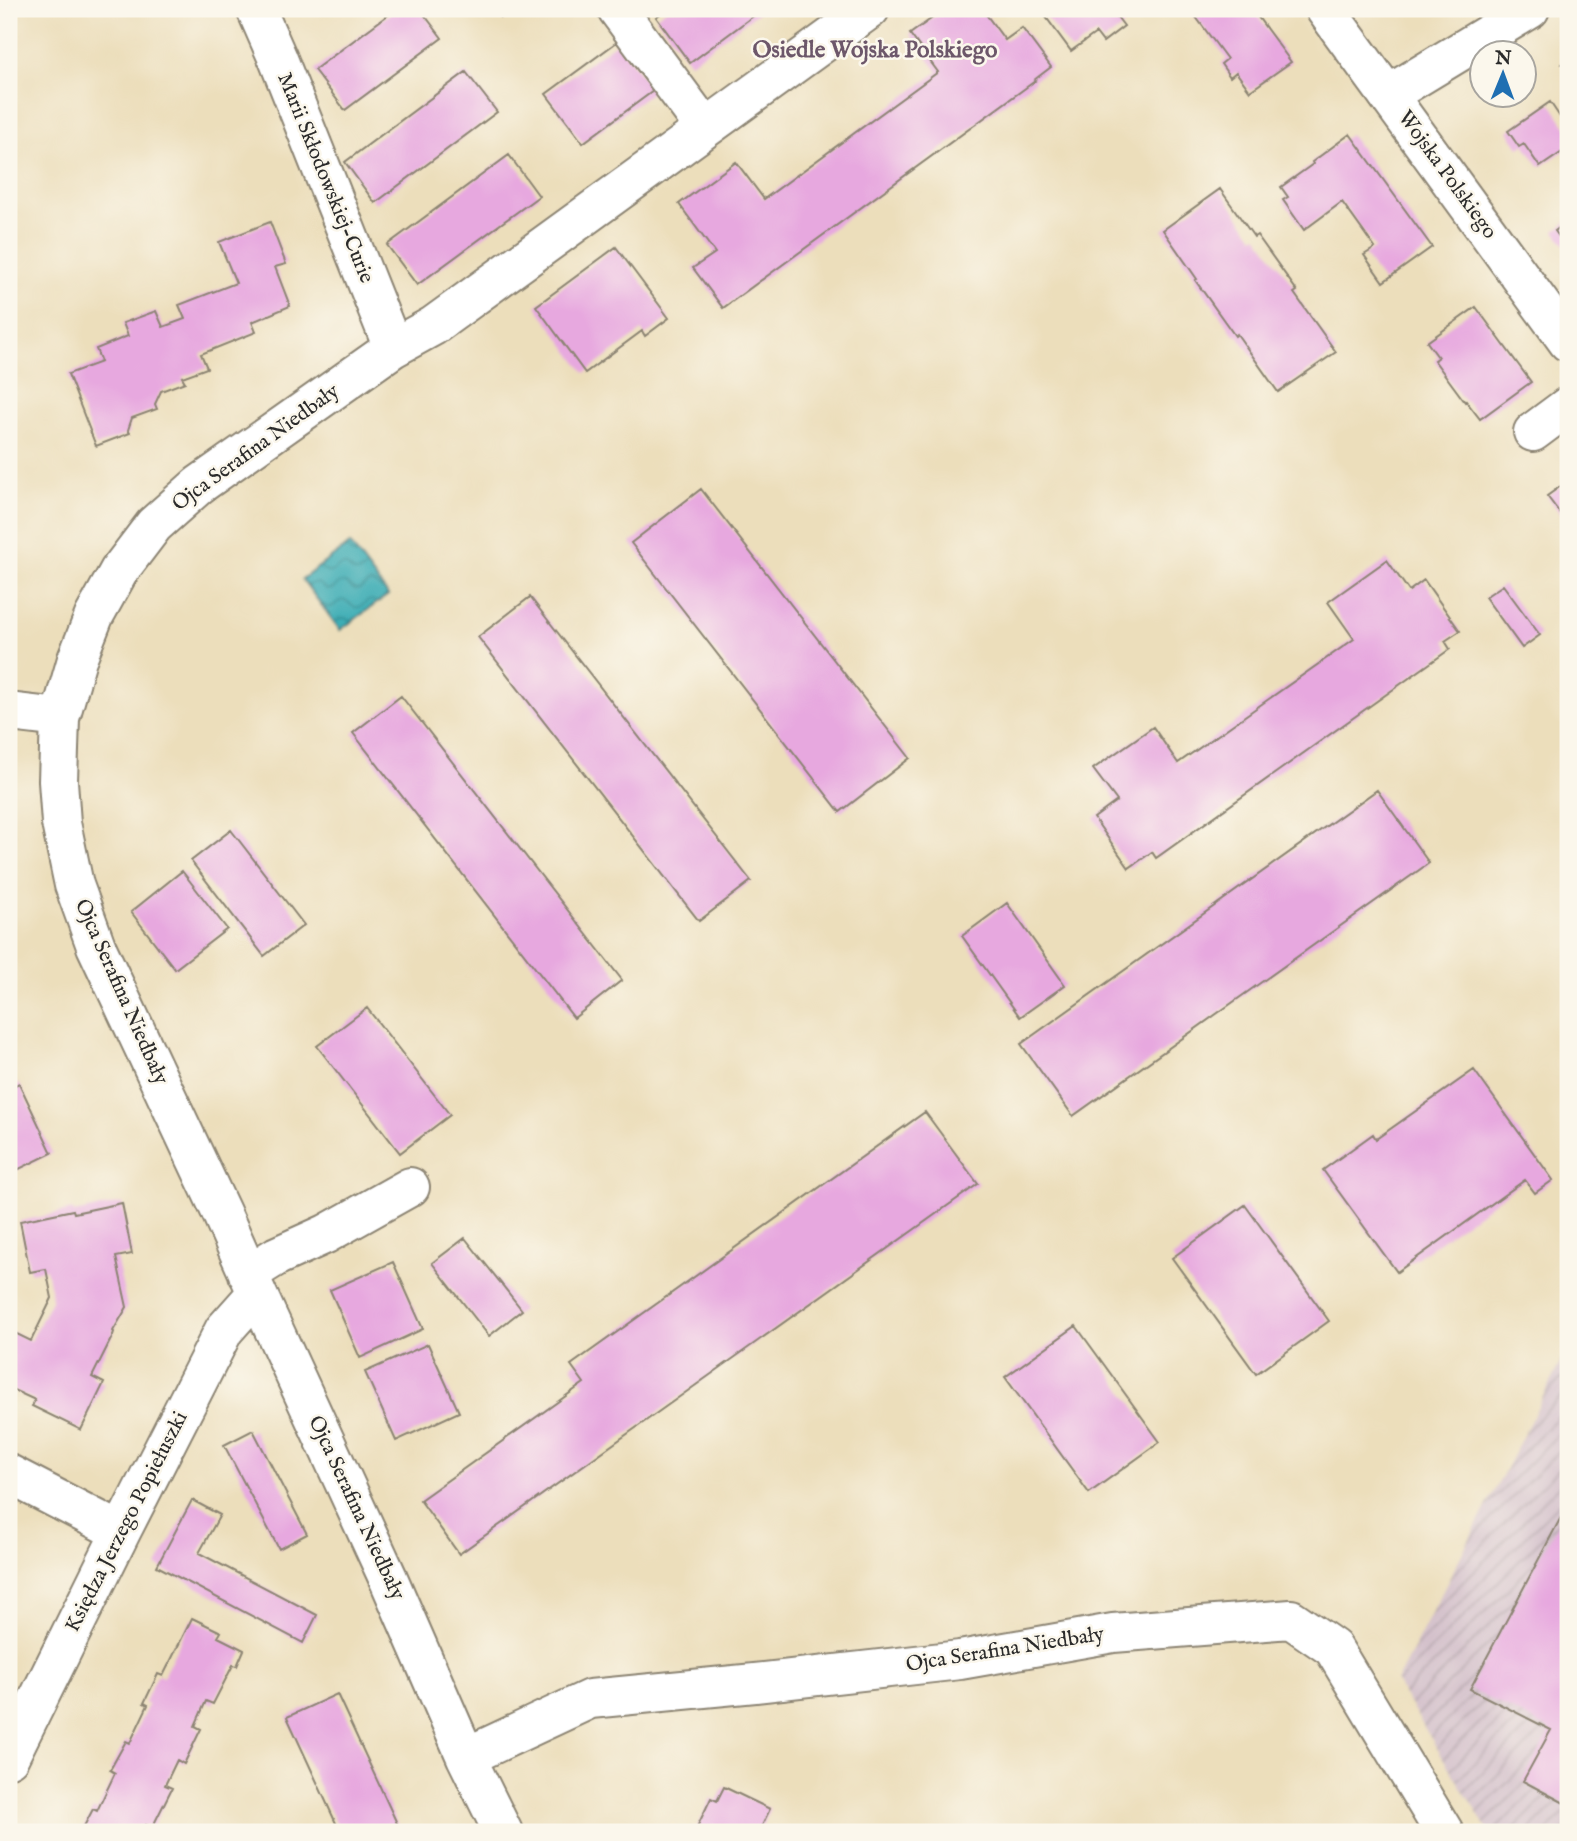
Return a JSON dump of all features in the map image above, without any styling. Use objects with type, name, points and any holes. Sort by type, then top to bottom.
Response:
[{"type":"street","name":"Marii Skłodowskiej-Curie","points":[[256,9],[393,348]]},
{"type":"street","points":[[617,9],[705,128]]},
{"type":"street","name":"Ojca Serafina Niedbały","points":[[503,1832],[466,1757],[388,1577],[221,1212],[96,946],[74,885],[60,812],[60,719],[77,659],[94,616],[119,571],[154,525],[199,485],[393,348],[433,326],[870,9]]},
{"type":"street","name":"Wojska Polskiego","points":[[1325,9],[1568,342]]},
{"type":"street","points":[[1388,95],[1530,9]]},
{"type":"street","points":[[1533,432],[1568,406]]},
{"type":"street","points":[[9,712],[60,719]]},
{"type":"street","name":"Księdza Jerzego Popiełuszki","points":[[9,1758],[224,1330],[253,1284],[277,1256],[326,1234],[410,1187]]},
{"type":"street","points":[[9,1474],[121,1532]]},
{"type":"street","name":"Ojca Serafina Niedbały","points":[[466,1757],[590,1699],[960,1660],[1113,1633],[1291,1619],[1334,1648],[1444,1832]]},
{"type":"shaded area","points":[[1568,1348],[1568,1832],[1489,1832],[1396,1682]]},
{"type":"water","points":[[350,544],[388,595],[340,630],[302,579]]},
{"type":"building","points":[[396,9],[420,9],[442,38],[345,110],[314,70]]},
{"type":"building","points":[[494,9],[511,9],[500,17]]},
{"type":"building","points":[[667,9],[760,11],[690,63],[656,17]]},
{"type":"building","points":[[945,9],[982,9],[1005,40],[1022,28],[1051,67],[723,308],[693,268],[715,253],[679,204],[736,162],[764,199],[938,72],[910,34]]},
{"type":"building","points":[[1040,9],[1111,9],[1124,26],[1103,42],[1096,33],[1071,51]]},
{"type":"building","points":[[1190,9],[1252,9],[1291,62],[1250,91],[1236,72],[1230,77],[1221,64],[1227,59]]},
{"type":"building","points":[[617,42],[653,91],[583,143],[546,94]]},
{"type":"building","points":[[1568,48],[1568,66],[1562,64]]},
{"type":"building","points":[[466,72],[497,112],[375,203],[345,162]]},
{"type":"building","points":[[1550,102],[1568,129],[1568,148],[1540,167],[1524,144],[1519,147],[1508,131]]},
{"type":"building","points":[[1350,134],[1432,247],[1383,282],[1364,255],[1375,248],[1342,202],[1304,230],[1283,200],[1288,197],[1281,187]]},
{"type":"building","points":[[509,155],[539,196],[417,285],[387,245]]},
{"type":"building","points":[[1220,189],[1297,291],[1294,293],[1336,352],[1278,392],[1195,280],[1197,279],[1163,230]]},
{"type":"building","points":[[1568,221],[1568,249],[1555,231]]},
{"type":"building","points":[[270,222],[286,264],[275,267],[290,306],[252,322],[256,332],[201,354],[207,368],[182,377],[185,382],[161,391],[155,404],[157,409],[132,418],[128,430],[130,433],[96,446],[68,374],[101,362],[96,349],[128,336],[123,323],[156,311],[163,327],[185,319],[179,305],[236,283],[219,242]]},
{"type":"building","points":[[616,247],[669,318],[645,336],[642,331],[585,373],[536,306]]},
{"type":"building","points":[[1476,307],[1531,382],[1480,419],[1434,360],[1438,357],[1427,342]]},
{"type":"building","points":[[1568,481],[1568,524],[1547,496]]},
{"type":"building","points":[[701,489],[910,758],[840,812],[631,543]]},
{"type":"building","points":[[1387,560],[1409,591],[1424,580],[1460,631],[1445,641],[1450,649],[1156,858],[1152,852],[1129,868],[1094,818],[1117,801],[1093,769],[1153,727],[1178,763],[1354,639],[1328,602]]},
{"type":"building","points":[[1503,585],[1540,635],[1522,648],[1485,597]]},
{"type":"building","points":[[530,597],[751,881],[699,921],[478,637]]},
{"type":"building","points":[[401,696],[622,980],[574,1018],[353,733]]},
{"type":"building","points":[[1377,790],[1429,863],[1073,1116],[1021,1044]]},
{"type":"building","points":[[231,830],[304,925],[264,956],[191,861]]},
{"type":"building","points":[[182,871],[227,929],[175,969],[131,912]]},
{"type":"building","points":[[1007,903],[1065,985],[1020,1017],[962,936]]},
{"type":"building","points":[[367,1008],[450,1115],[400,1153],[317,1046]]},
{"type":"building","points":[[1474,1070],[1553,1180],[1535,1193],[1525,1180],[1397,1272],[1323,1170],[1373,1134],[1376,1139]]},
{"type":"building","points":[[19,1083],[52,1153],[9,1174],[9,1088]]},
{"type":"building","points":[[925,1112],[978,1184],[459,1554],[420,1500],[584,1383],[571,1365]]},
{"type":"building","points":[[122,1203],[132,1254],[116,1257],[127,1307],[92,1377],[104,1383],[81,1430],[32,1406],[35,1400],[9,1388],[9,1341],[13,1332],[31,1341],[52,1298],[46,1269],[30,1272],[20,1221]]},
{"type":"building","points":[[1245,1205],[1329,1321],[1256,1374],[1172,1258]]},
{"type":"building","points":[[465,1238],[522,1310],[489,1336],[432,1263]]},
{"type":"building","points":[[393,1262],[423,1329],[360,1358],[330,1290]]},
{"type":"building","points":[[1076,1326],[1160,1442],[1089,1493],[1005,1377]]},
{"type":"building","points":[[428,1344],[459,1412],[396,1441],[365,1372]]},
{"type":"building","points":[[253,1430],[307,1534],[279,1549],[224,1445]]},
{"type":"building","points":[[192,1500],[220,1515],[199,1553],[317,1615],[303,1643],[157,1566]]},
{"type":"building","points":[[1568,1504],[1568,1805],[1523,1781],[1551,1730],[1470,1689]]},
{"type":"building","points":[[192,1618],[221,1632],[218,1637],[244,1650],[237,1666],[233,1665],[213,1704],[206,1701],[195,1726],[201,1729],[184,1764],[177,1760],[165,1785],[172,1788],[152,1828],[146,1825],[142,1832],[81,1832],[93,1809],[97,1811],[115,1773],[110,1770],[126,1741],[130,1743],[148,1705],[144,1703],[158,1674],[163,1676]]},
{"type":"building","points":[[337,1694],[401,1832],[340,1832],[287,1717]]},
{"type":"building","points":[[724,1787],[770,1809],[759,1832],[701,1832],[697,1827],[711,1798],[717,1801]]},
{"type":"district","name":"Osiedle Wojska Polskiego","points":[[875,50]]}]
